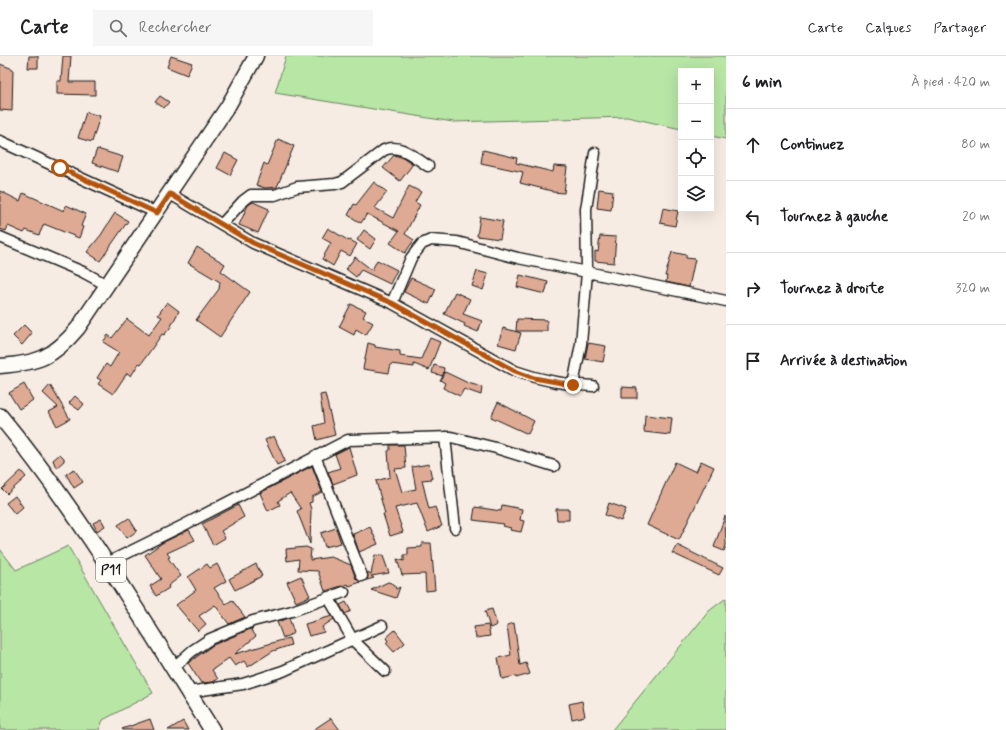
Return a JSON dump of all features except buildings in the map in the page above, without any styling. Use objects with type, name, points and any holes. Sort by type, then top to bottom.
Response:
[{"type":"main road","points":[[0,366],[23,364],[46,357],[62,346],[78,328],[170,194],[228,106],[256,56]]},
{"type":"main road","name":"P11","points":[[0,416],[35,460],[106,563],[212,730]]},
{"type":"street","points":[[0,141],[157,213]]},
{"type":"street","points":[[222,224],[243,200],[251,195],[275,195],[297,187],[335,184],[342,182],[384,150],[392,146],[398,147],[428,166]]},
{"type":"street","points":[[573,385],[581,344],[587,272],[586,209],[595,153]]},
{"type":"street","points":[[170,194],[253,243],[392,303],[515,371],[534,378],[573,385],[593,386]]},
{"type":"street","points":[[0,237],[83,272],[107,285]]},
{"type":"street","points":[[392,303],[411,258],[422,244],[431,240],[457,242],[518,258],[726,301]]},
{"type":"street","points":[[106,563],[184,525],[348,440],[445,437],[496,448],[554,466]]},
{"type":"street","points":[[445,437],[455,528]]},
{"type":"street","points":[[315,456],[362,576]]},
{"type":"street","points":[[173,668],[192,651],[210,639],[253,621],[292,611],[344,592]]},
{"type":"street","points":[[328,597],[353,640],[385,671]]},
{"type":"street","points":[[188,692],[243,684],[283,671],[382,626]]},
{"type":"green space","points":[[286,56],[726,56],[726,139],[714,137],[714,68],[678,68],[678,128],[627,117],[453,122],[275,93]]},
{"type":"green space","points":[[68,546],[153,693],[103,720],[99,730],[0,730],[0,549],[16,570]]},
{"type":"green space","points":[[726,598],[726,730],[612,730],[709,611]]},
{"type":"route","points":[[60,168],[157,213],[170,194],[192,205],[253,243],[392,303],[515,371],[534,378],[573,385]]}]
